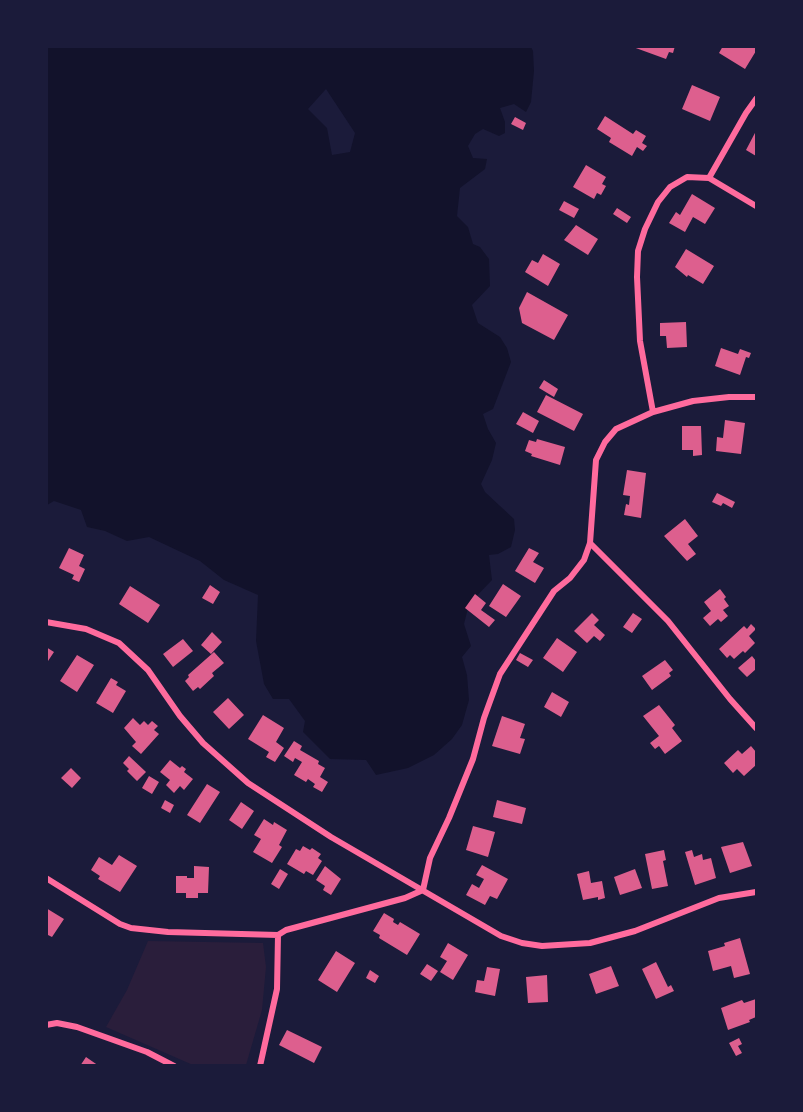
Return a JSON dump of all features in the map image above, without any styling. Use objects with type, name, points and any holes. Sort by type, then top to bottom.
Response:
[{"type":"street","points":[[709,178],[756,99]]},
{"type":"street","points":[[652,412],[640,341],[637,277],[638,251],[645,229],[658,202],[670,186],[687,177],[709,178],[756,206]]},
{"type":"street","points":[[423,890],[430,858],[473,759],[484,718],[500,675],[554,591],[570,578],[584,560],[590,543],[596,460],[605,442],[616,429],[652,412],[693,401],[729,396],[756,398]]},
{"type":"street","points":[[590,543],[668,621],[756,728]]},
{"type":"street","points":[[46,621],[86,629],[109,637],[128,650],[148,670],[180,716],[203,743],[248,783],[331,837],[501,936],[522,943],[542,946],[590,943],[623,934],[719,898],[756,892]]},
{"type":"street","points":[[46,878],[104,915],[131,928],[168,932],[278,934],[285,930],[405,898],[423,890]]},
{"type":"street","points":[[260,1065],[277,989],[278,934]]},
{"type":"street","points":[[46,1025],[57,1023],[77,1027],[147,1052],[174,1065]]},
{"type":"shaded area","points":[[47,47],[531,47],[534,71],[531,102],[526,112],[514,104],[500,108],[505,122],[505,133],[499,136],[483,129],[475,134],[468,146],[473,158],[487,159],[485,169],[460,188],[457,216],[468,227],[473,244],[480,247],[489,259],[490,286],[472,305],[478,323],[500,337],[507,348],[511,362],[493,409],[483,414],[496,443],[492,460],[481,484],[485,492],[514,519],[515,530],[511,547],[498,554],[489,555],[492,580],[469,604],[464,624],[471,646],[462,657],[467,675],[469,700],[462,725],[452,739],[434,755],[408,768],[376,775],[366,760],[330,759],[303,732],[305,721],[289,699],[273,699],[264,684],[256,641],[258,595],[224,580],[200,561],[149,537],[127,541],[105,531],[87,527],[81,510],[54,501],[47,505]],"holes":[[[326,89],[355,133],[350,152],[332,155],[327,128],[308,109]]]},
{"type":"shaded area","points":[[148,941],[263,943],[266,967],[262,1010],[246,1065],[193,1065],[106,1027],[127,990]]},
{"type":"building","points":[[675,46],[673,53],[669,52],[666,59],[633,47]]},
{"type":"building","points":[[723,46],[756,46],[756,51],[745,69],[719,53]]},
{"type":"building","points":[[692,85],[720,97],[710,121],[682,109]]},
{"type":"building","points":[[605,116],[633,134],[636,130],[646,136],[642,143],[647,146],[643,151],[637,147],[632,156],[609,142],[611,138],[597,129]]},
{"type":"building","points":[[515,117],[526,123],[523,130],[511,124]]},
{"type":"building","points":[[756,131],[756,156],[746,150]]},
{"type":"building","points":[[586,165],[606,177],[602,184],[606,186],[601,195],[597,193],[594,199],[573,187]]},
{"type":"building","points":[[692,194],[715,208],[705,224],[693,217],[685,232],[669,223],[676,212],[680,215]]},
{"type":"building","points":[[564,201],[579,209],[574,218],[559,210]]},
{"type":"building","points":[[617,208],[631,217],[627,223],[613,214]]},
{"type":"building","points":[[576,225],[598,239],[588,255],[564,240]]},
{"type":"building","points":[[686,249],[714,266],[703,284],[688,275],[687,277],[675,267]]},
{"type":"building","points":[[543,254],[560,264],[548,286],[525,272],[532,260],[538,263]]},
{"type":"building","points":[[527,292],[568,315],[554,340],[522,323],[519,308]]},
{"type":"building","points":[[686,322],[687,347],[667,348],[666,336],[660,336],[660,323]]},
{"type":"building","points":[[721,348],[738,354],[740,349],[751,353],[749,358],[746,357],[740,375],[715,366]]},
{"type":"building","points":[[544,380],[558,389],[554,397],[539,388]]},
{"type":"building","points":[[546,395],[583,414],[574,431],[537,412]]},
{"type":"building","points":[[523,412],[539,421],[533,433],[516,424]]},
{"type":"building","points":[[725,420],[745,423],[741,454],[716,451],[717,437],[723,438]]},
{"type":"building","points":[[682,426],[701,426],[702,455],[693,456],[693,450],[682,450]]},
{"type":"building","points":[[537,439],[565,447],[560,465],[531,456],[532,454],[525,451],[529,440],[536,442]]},
{"type":"building","points":[[627,470],[646,473],[641,518],[624,515],[630,496],[623,495]]},
{"type":"building","points":[[717,493],[735,502],[732,508],[723,503],[721,506],[712,502]]},
{"type":"building","points":[[685,519],[698,536],[688,544],[696,554],[687,561],[664,536]]},
{"type":"building","points":[[69,548],[84,555],[79,566],[85,569],[79,582],[72,579],[74,575],[59,568]]},
{"type":"building","points":[[529,548],[539,553],[533,562],[544,568],[535,583],[515,571]]},
{"type":"building","points":[[503,584],[521,596],[506,617],[489,606]]},
{"type":"building","points":[[210,585],[220,592],[213,604],[202,598]]},
{"type":"building","points":[[130,586],[160,605],[148,623],[119,604]]},
{"type":"building","points":[[720,589],[729,606],[723,610],[728,616],[721,622],[718,619],[710,626],[703,618],[711,611],[704,602]]},
{"type":"building","points":[[475,594],[486,603],[481,610],[495,620],[489,627],[465,608]]},
{"type":"building","points":[[592,613],[599,620],[594,625],[605,635],[600,641],[594,636],[587,643],[574,631]]},
{"type":"building","points":[[633,613],[642,619],[632,633],[623,627]]},
{"type":"building","points":[[751,624],[756,629],[749,636],[755,643],[745,653],[743,651],[734,659],[730,655],[727,658],[719,649],[744,626],[747,629]]},
{"type":"building","points":[[212,632],[222,642],[211,654],[201,645]]},
{"type":"building","points":[[557,638],[577,652],[563,672],[543,658]]},
{"type":"building","points":[[183,639],[193,651],[173,667],[163,654]]},
{"type":"building","points":[[46,647],[54,652],[46,664]]},
{"type":"building","points":[[214,652],[224,663],[212,673],[214,676],[200,689],[198,687],[193,691],[185,681],[188,675]]},
{"type":"building","points":[[520,653],[533,660],[528,667],[516,660]]},
{"type":"building","points":[[77,655],[94,665],[77,692],[60,681]]},
{"type":"building","points":[[752,656],[756,661],[756,669],[747,677],[738,668]]},
{"type":"building","points":[[665,660],[673,670],[669,673],[671,676],[652,690],[642,676]]},
{"type":"building","points":[[111,678],[118,682],[116,685],[126,691],[113,713],[96,703]]},
{"type":"building","points":[[552,692],[569,702],[561,717],[544,707]]},
{"type":"building","points":[[228,698],[244,715],[229,729],[213,712]]},
{"type":"building","points":[[659,705],[675,725],[672,728],[682,741],[665,754],[659,746],[655,749],[650,743],[659,736],[643,716]]},
{"type":"building","points":[[263,715],[284,728],[276,742],[284,748],[275,762],[266,757],[269,752],[248,739]]},
{"type":"building","points":[[502,716],[525,724],[520,738],[525,739],[520,754],[492,746]]},
{"type":"building","points":[[133,718],[140,725],[144,721],[148,725],[152,721],[158,726],[154,730],[159,734],[141,754],[132,746],[136,742],[124,728]]},
{"type":"building","points":[[294,741],[302,746],[300,750],[319,761],[318,764],[325,768],[320,777],[328,782],[322,792],[313,787],[315,784],[308,779],[306,782],[294,775],[302,762],[295,758],[293,762],[284,756]]},
{"type":"building","points":[[751,746],[756,752],[756,765],[744,776],[737,769],[733,773],[724,763],[738,750],[742,754]]},
{"type":"building","points":[[129,756],[146,772],[137,781],[123,763]]},
{"type":"building","points":[[170,760],[180,768],[182,766],[186,769],[184,772],[193,779],[184,790],[180,786],[174,793],[166,785],[170,780],[160,772]]},
{"type":"building","points":[[71,768],[81,778],[72,788],[61,778]]},
{"type":"building","points":[[149,776],[159,782],[152,794],[142,788]]},
{"type":"building","points":[[207,784],[220,792],[200,823],[187,815]]},
{"type":"building","points":[[165,800],[174,805],[170,813],[161,808]]},
{"type":"building","points":[[497,800],[526,808],[522,824],[493,817]]},
{"type":"building","points":[[241,802],[254,811],[242,829],[229,820]]},
{"type":"building","points":[[264,819],[287,830],[279,845],[282,847],[272,863],[253,852],[261,839],[254,835]]},
{"type":"building","points":[[473,826],[495,832],[488,857],[466,850]]},
{"type":"building","points":[[743,842],[752,866],[730,873],[721,847]]},
{"type":"building","points":[[303,846],[310,850],[312,848],[321,854],[318,858],[322,861],[313,875],[306,871],[304,874],[287,864],[296,849],[300,851]]},
{"type":"building","points":[[664,850],[666,860],[663,861],[668,886],[652,889],[645,854]]},
{"type":"building","points":[[692,850],[694,857],[702,854],[703,860],[711,858],[716,878],[695,885],[685,852]]},
{"type":"building","points":[[119,855],[137,866],[120,892],[98,879],[100,876],[91,870],[99,857],[112,865]]},
{"type":"building","points":[[482,865],[508,879],[497,899],[490,896],[485,905],[466,895],[472,884],[479,888],[484,879],[476,875]]},
{"type":"building","points":[[194,866],[209,867],[208,893],[198,893],[198,898],[186,898],[186,893],[176,893],[176,876],[194,878]]},
{"type":"building","points":[[325,866],[341,879],[331,895],[323,890],[325,886],[316,880]]},
{"type":"building","points":[[280,869],[288,874],[279,889],[271,884]]},
{"type":"building","points":[[635,869],[642,888],[620,895],[614,877]]},
{"type":"building","points":[[589,871],[591,883],[602,881],[605,898],[583,900],[577,874]]},
{"type":"building","points":[[46,908],[64,919],[52,937],[46,934]]},
{"type":"building","points":[[384,913],[394,919],[393,922],[398,925],[400,922],[420,934],[407,955],[379,938],[380,935],[373,931]]},
{"type":"building","points":[[740,938],[750,974],[734,978],[731,966],[713,971],[708,951]]},
{"type":"building","points":[[448,943],[468,955],[453,980],[440,972],[447,961],[440,957]]},
{"type":"building","points":[[336,951],[355,963],[337,992],[318,980]]},
{"type":"building","points":[[656,962],[668,987],[671,985],[674,991],[656,999],[642,969]]},
{"type":"building","points":[[427,964],[438,971],[431,981],[420,974]]},
{"type":"building","points":[[611,966],[619,986],[596,994],[589,974]]},
{"type":"building","points":[[487,967],[500,969],[495,996],[475,992],[477,980],[484,981]]},
{"type":"building","points":[[370,970],[379,976],[375,983],[366,978]]},
{"type":"building","points":[[547,975],[548,1002],[528,1003],[526,977]]},
{"type":"building","points":[[756,999],[756,1017],[749,1020],[750,1022],[728,1030],[721,1008],[742,1000],[744,1003]]},
{"type":"building","points":[[287,1030],[322,1047],[314,1063],[279,1045]]},
{"type":"building","points":[[739,1038],[742,1044],[738,1046],[742,1053],[736,1056],[729,1043]]},
{"type":"building","points":[[86,1057],[99,1066],[80,1066]]}]
